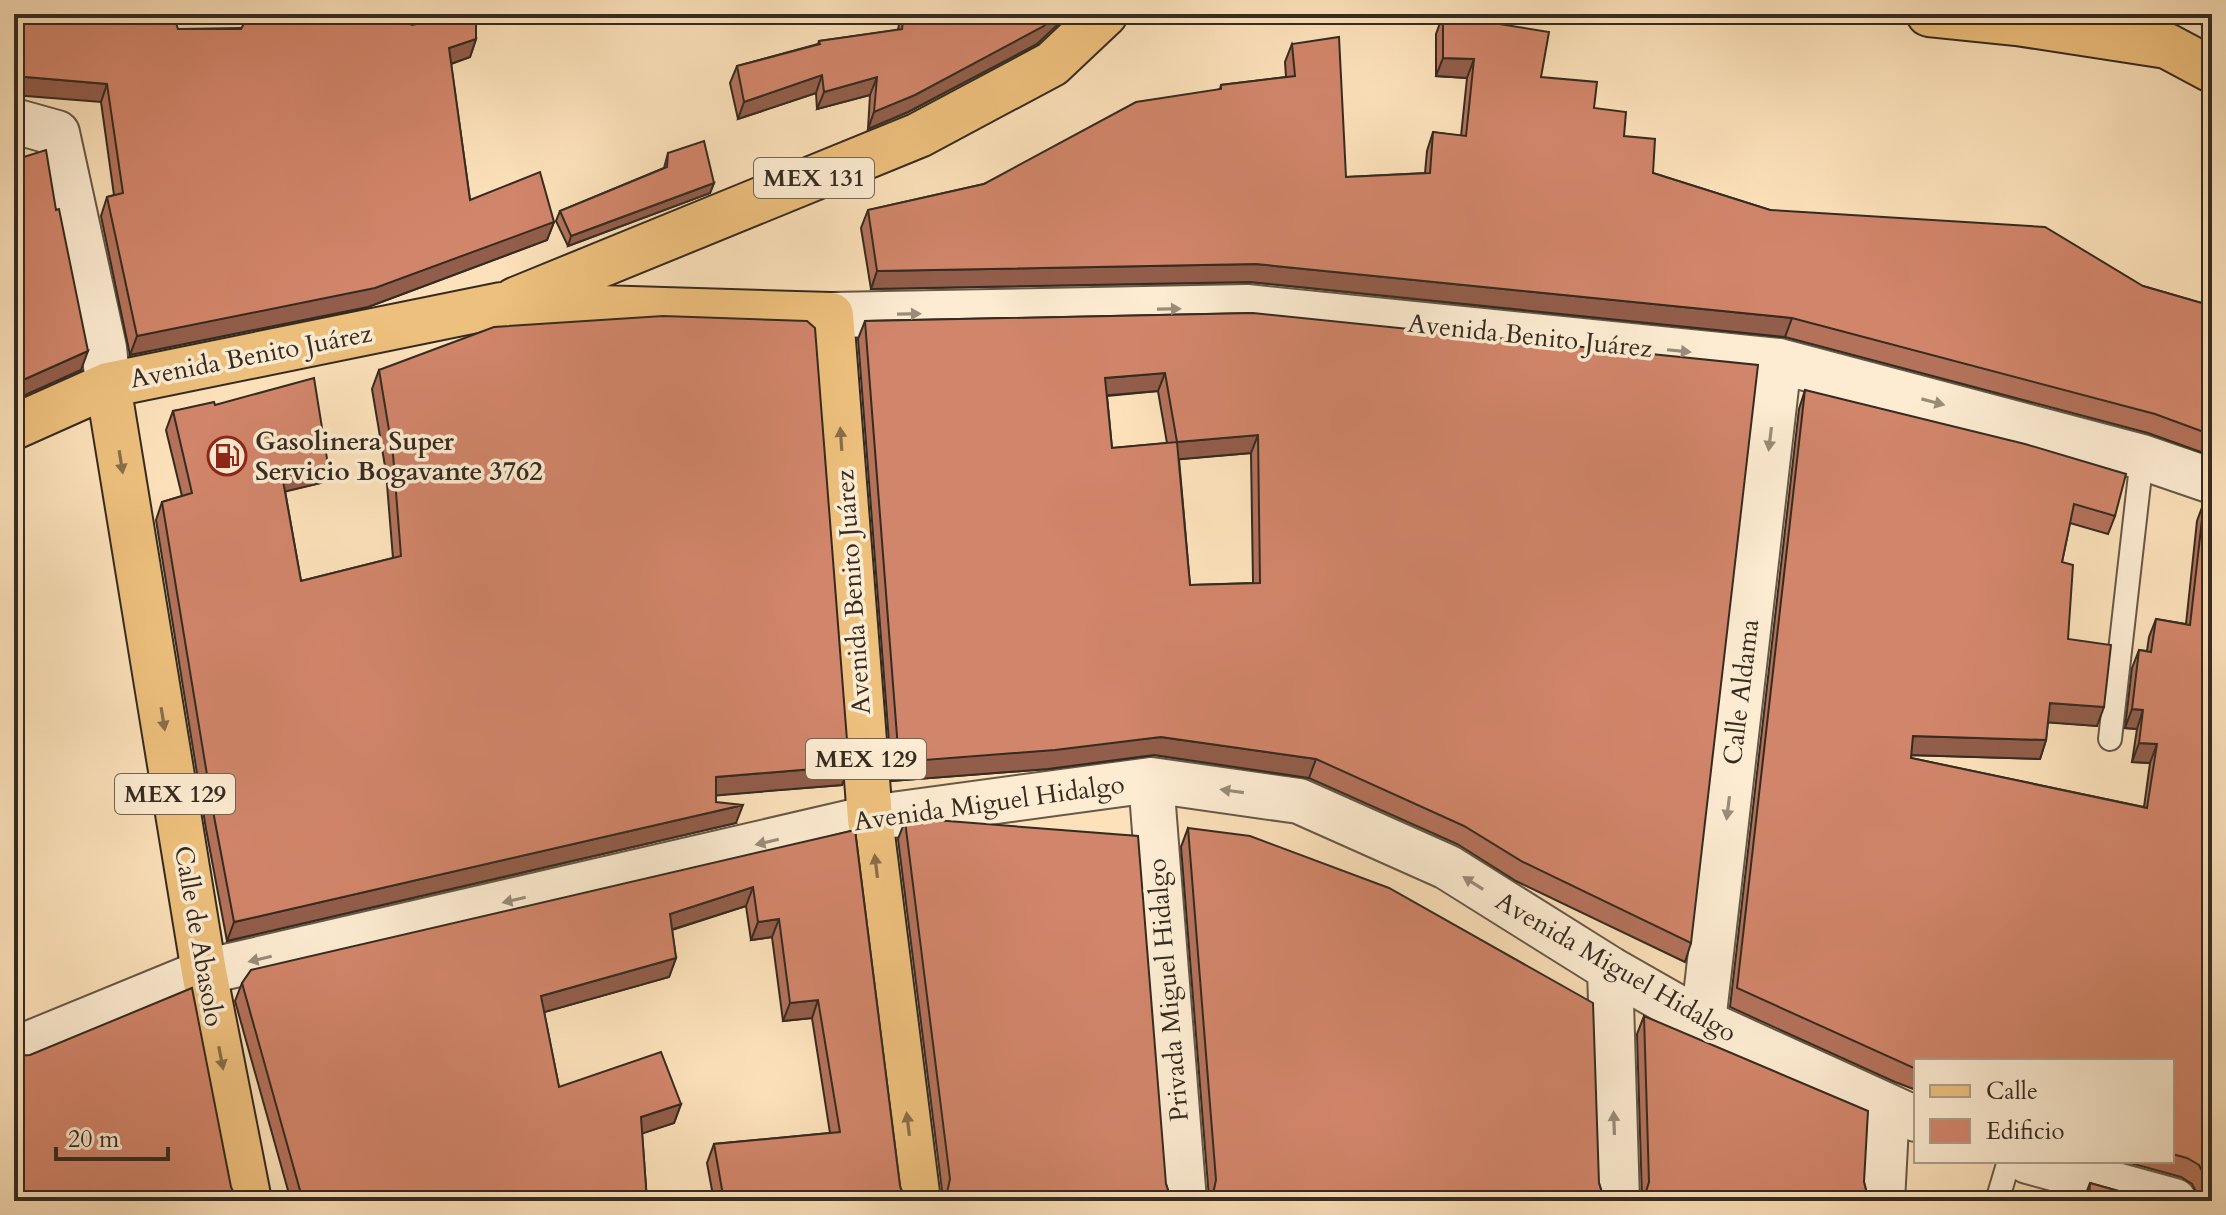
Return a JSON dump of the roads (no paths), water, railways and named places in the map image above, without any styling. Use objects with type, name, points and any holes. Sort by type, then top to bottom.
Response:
[{"type":"main road","name":"MEX 131","points":[[501,305],[919,135],[1052,64],[1105,14]]},
{"type":"main road","points":[[1929,14],[2017,23],[2167,46],[2212,70]]},
{"type":"main road","name":"Avenida Benito Juárez","points":[[14,427],[108,385],[501,305],[831,315],[870,818],[918,1201]]},
{"type":"main road","name":"Calle de Abasolo","points":[[108,385],[204,972],[249,1201]]},
{"type":"street","points":[[14,121],[57,133],[104,348],[108,385]]},
{"type":"street","name":"Avenida Benito Juárez","points":[[831,315],[1247,307],[1779,361],[2142,457],[2212,481]]},
{"type":"street","name":"Calle Aldama","points":[[1703,1022],[1779,361]]},
{"type":"street","name":"Avenida Miguel Hidalgo","points":[[14,1050],[204,972],[870,818],[1151,780],[1299,801],[1447,867],[1610,969],[1703,1022],[1900,1112]]},
{"type":"street","name":"Privada Miguel Hidalgo","points":[[1151,780],[1184,1201]]},
{"type":"street","points":[[1610,969],[1617,1201]]},
{"type":"street","points":[[1882,1201],[1900,1112]]},
{"type":"street","points":[[1892,1201],[1900,1112]]},
{"type":"street","points":[[2046,1177],[2174,1201]]},
{"type":"lane","points":[[2110,739],[2142,457]]},
{"type":"lane","points":[[1997,1201],[2046,1177]]},
{"type":"place","name":"Gasolinera Super Servicio Bogavante 3762","points":[[227,456]]}]
